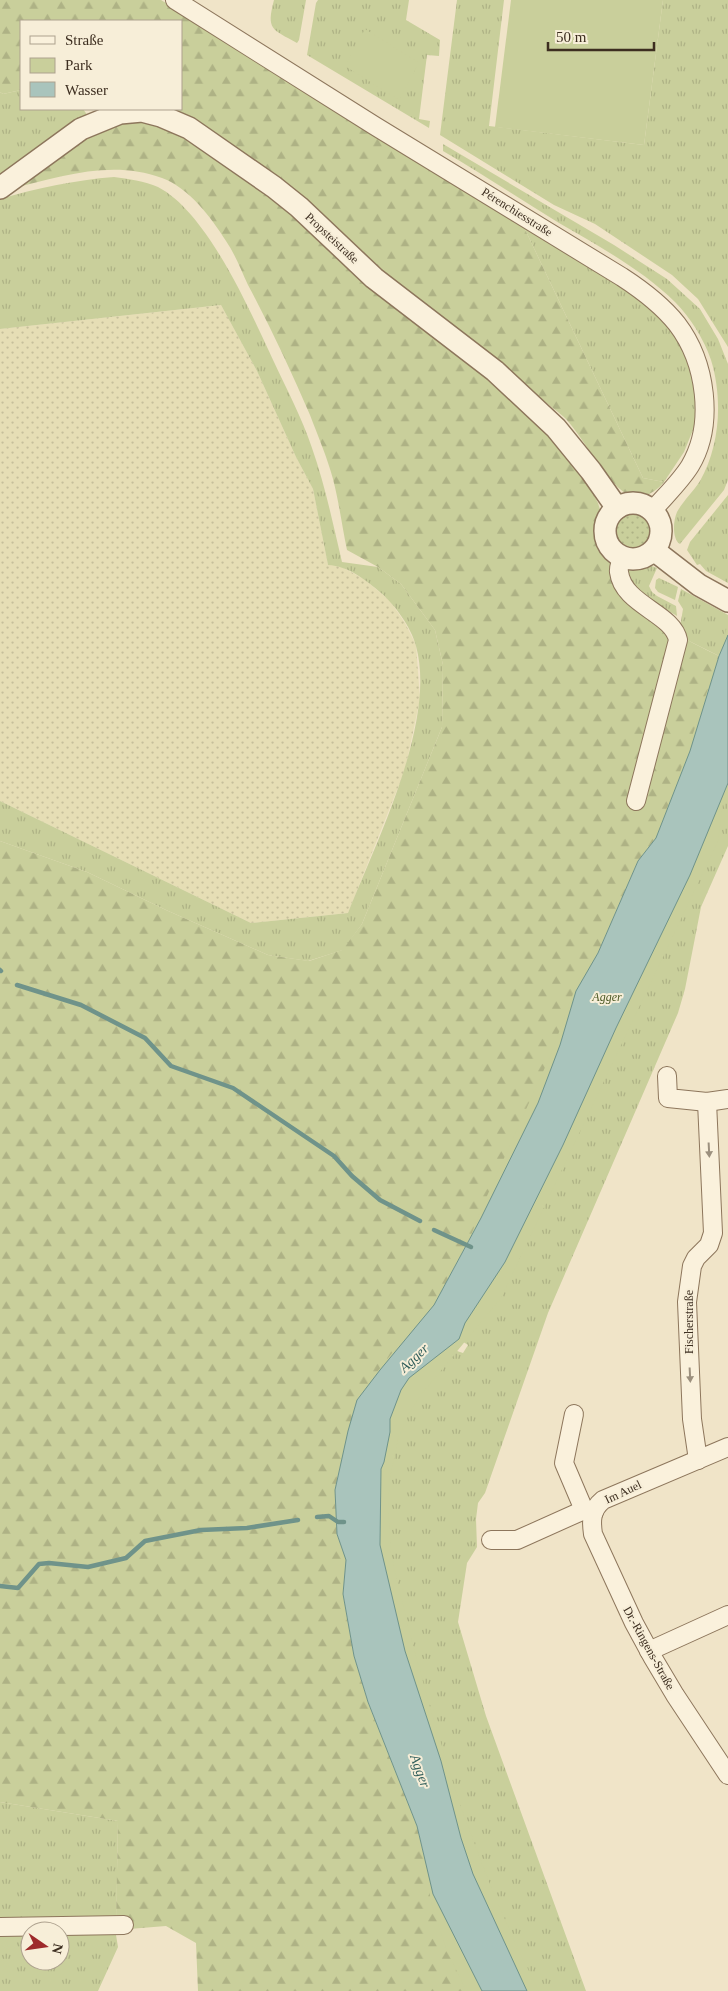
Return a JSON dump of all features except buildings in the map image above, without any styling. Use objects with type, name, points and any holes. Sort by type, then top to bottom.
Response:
[{"type":"street","name":"Pérenchiesstraße","points":[[175,0],[375,126],[628,281],[655,302],[677,324],[690,344],[702,381],[704,398],[702,427],[690,465],[653,510]]},
{"type":"street","name":"Propsteistraße","points":[[0,188],[81,129],[120,113],[142,111],[161,116],[189,128],[274,187],[299,207],[374,278],[494,371],[556,428],[591,471],[617,508]]},
{"type":"street","points":[[628,503],[635,503],[653,510],[660,520],[662,528],[662,536],[655,550],[649,555],[636,560],[629,560],[610,547],[604,531],[610,515],[617,508],[628,503]]},
{"type":"street","points":[[655,550],[699,585],[728,601]]},
{"type":"street","points":[[622,557],[618,571],[625,588],[651,612],[677,631],[678,640],[636,801]]},
{"type":"street","points":[[667,1076],[668,1098],[707,1102],[728,1099]]},
{"type":"street","name":"Fischerstraße","points":[[698,1460],[692,1419],[687,1302],[692,1266],[696,1258],[709,1244],[713,1233],[707,1102]]},
{"type":"street","points":[[574,1414],[564,1462],[589,1511]]},
{"type":"street","name":"Im Auel","points":[[491,1540],[517,1540],[589,1511],[603,1500],[728,1446]]},
{"type":"street","name":"Dr.-Ringens-Straße","points":[[589,1511],[593,1534],[634,1622],[675,1695],[728,1775]]},
{"type":"street","points":[[649,1650],[728,1614]]},
{"type":"street","points":[[0,1927],[124,1925]]},
{"type":"shaded area","points":[[221,305],[257,371],[296,457],[313,489],[328,565],[338,565],[364,579],[390,601],[405,623],[416,645],[420,699],[405,770],[348,913],[251,923],[0,801],[0,329]]},
{"type":"green space","points":[[0,0],[161,0],[522,223],[643,478],[664,482],[658,489],[645,496],[631,496],[622,491],[605,473],[573,427],[562,415],[410,295],[166,110],[182,110],[182,20],[20,20],[20,90],[3,94],[0,92]]},
{"type":"green space","points":[[274,0],[306,0],[297,43],[273,28],[271,17]]},
{"type":"green space","points":[[318,0],[409,0],[406,20],[440,40],[439,56],[427,55],[419,119],[430,121],[429,128],[307,55]]},
{"type":"green space","points":[[457,0],[504,0],[489,126],[644,145],[663,0],[728,0],[728,347],[698,299],[672,275],[595,224],[554,205],[440,135]]},
{"type":"green space","points":[[511,0],[663,0],[644,145],[495,127]]},
{"type":"green space","points":[[365,29],[419,63],[399,100],[345,66]]},
{"type":"green space","points":[[20,90],[20,110],[84,110],[88,116],[0,180],[0,92],[3,94]]},
{"type":"green space","points":[[134,118],[164,124],[254,179],[452,345],[553,439],[587,482],[598,503],[602,516],[597,532],[598,539],[605,553],[612,558],[611,574],[618,589],[631,604],[649,617],[719,656],[690,751],[656,838],[638,861],[598,953],[576,991],[560,1045],[481,1218],[434,1305],[348,1431],[335,1490],[337,1534],[346,1560],[343,1594],[354,1656],[368,1702],[417,1826],[433,1894],[482,1991],[198,1991],[196,1943],[166,1926],[129,1929],[116,1921],[118,1821],[0,1802],[0,841],[87,872],[166,910],[268,955],[309,961],[342,950],[362,924],[442,727],[443,665],[435,630],[401,584],[378,567],[347,550],[333,479],[310,415],[281,350],[235,257],[206,213],[190,196],[172,183],[162,178],[124,170],[105,170],[67,175],[10,189],[77,140]]},
{"type":"green space","points":[[443,144],[614,245],[667,279],[700,309],[718,339],[728,364],[728,480],[724,490],[680,544],[677,542],[674,534],[677,512],[700,481],[707,467],[712,453],[718,422],[715,375],[705,344],[686,314],[675,302],[635,269],[443,151]]},
{"type":"green space","points":[[114,177],[158,187],[176,200],[194,218],[210,240],[240,291],[304,426],[321,476],[342,562],[378,567],[401,584],[435,630],[443,665],[442,727],[362,924],[343,950],[308,961],[268,955],[166,910],[87,872],[0,841],[0,801],[251,923],[348,913],[400,781],[411,745],[418,710],[420,676],[414,639],[397,610],[375,588],[350,571],[328,565],[313,489],[296,457],[257,371],[221,305],[0,329],[0,199],[57,185]]},
{"type":"green space","points":[[522,223],[641,298],[664,319],[681,341],[698,395],[695,425],[684,452],[664,482],[643,478]]},
{"type":"green space","points":[[728,495],[728,583],[706,571],[700,564],[697,565],[687,550],[690,542]]},
{"type":"green space","points":[[634,513],[647,518],[652,531],[647,544],[634,549],[621,544],[616,531],[621,518]]},
{"type":"green space","points":[[649,565],[657,568],[649,586],[652,592],[676,606],[677,616],[633,590],[626,569],[629,566]]},
{"type":"green space","points":[[659,578],[678,587],[675,600],[658,592],[655,588],[656,580]]},
{"type":"green space","points":[[681,589],[728,615],[728,635],[719,656],[683,638],[680,627],[683,609],[678,601]]},
{"type":"green space","name":"Agger","points":[[728,622],[728,766],[718,841],[501,1298],[420,1396],[408,1415],[398,1439],[390,1478],[388,1506],[391,1553],[408,1627],[430,1707],[459,1802],[489,1882],[515,1943],[539,1991],[466,1991],[446,1948],[431,1902],[418,1816],[346,1575],[338,1504],[339,1472],[345,1441],[354,1414],[377,1372],[457,1271],[482,1207],[551,1054],[578,980],[610,939],[649,853],[673,793],[722,647]]},
{"type":"green space","points":[[728,783],[728,846],[701,907],[685,989],[678,1013],[548,1313],[485,1493],[478,1503],[476,1519],[477,1547],[467,1563],[458,1622],[486,1716],[586,1991],[527,1991],[493,1918],[386,1576],[384,1462],[390,1432],[454,1350],[463,1353],[468,1345],[459,1339],[714,818]]},
{"type":"green space","points":[[0,1802],[118,1821],[116,1935],[118,1947],[98,1991],[0,1991]]},
{"type":"water","name":"Agger","points":[[728,635],[728,783],[690,875],[616,1028],[563,1145],[505,1262],[465,1323],[459,1339],[409,1378],[401,1390],[390,1419],[390,1432],[381,1469],[380,1545],[405,1651],[441,1761],[461,1838],[473,1874],[527,1991],[482,1991],[433,1894],[417,1826],[368,1702],[354,1656],[343,1594],[346,1560],[337,1534],[335,1490],[357,1400],[434,1305],[481,1218],[538,1103],[560,1045],[576,991],[598,953],[638,861],[656,838],[690,751],[719,656]]},
{"type":"waterway","points":[[17,985],[81,1005],[145,1038],[171,1066],[233,1088],[334,1156],[352,1176],[380,1200],[420,1221]]},
{"type":"waterway","points":[[434,1230],[471,1247]]},
{"type":"waterway","points":[[317,1517],[329,1516],[338,1522],[344,1522]]},
{"type":"waterway","points":[[0,1586],[18,1588],[39,1564],[49,1563],[88,1567],[126,1558],[145,1541],[201,1530],[247,1528],[298,1520]]}]
